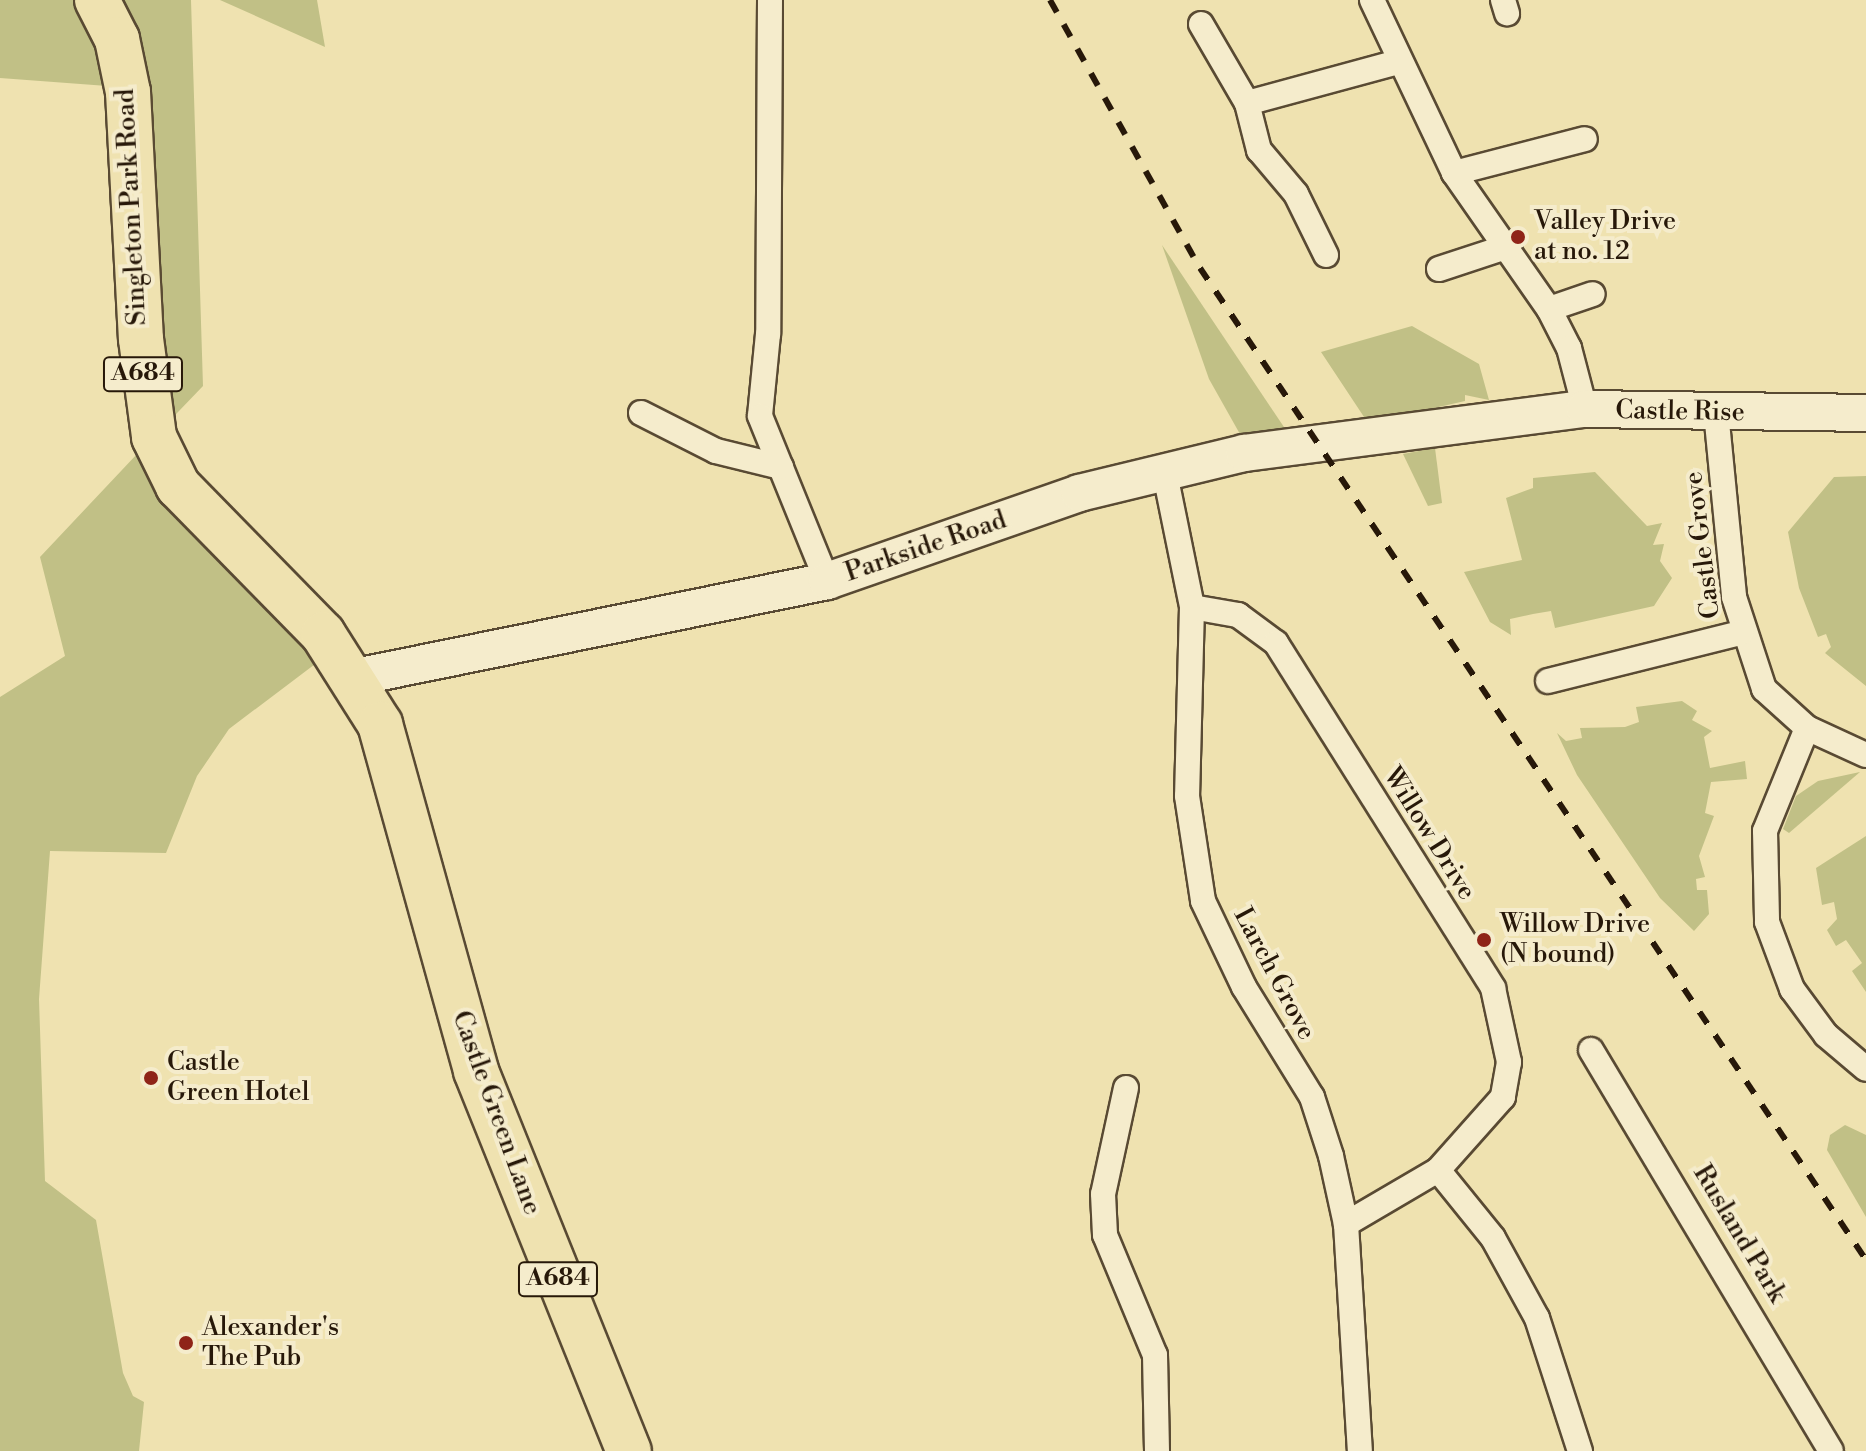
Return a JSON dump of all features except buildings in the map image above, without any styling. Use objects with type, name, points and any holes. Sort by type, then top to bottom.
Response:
[{"type":"highway","name":"Singleton Park Road","points":[[97,0],[117,39],[128,92],[142,353],[154,437],[178,486],[207,523],[323,634],[356,677]]},
{"type":"highway","name":"Castle Green Lane","points":[[356,677],[398,782],[476,1071],[629,1451]]},
{"type":"street","points":[[770,0],[768,334],[760,416],[827,581]]},
{"type":"street","points":[[1381,2],[1398,62],[1454,173],[1509,246],[1549,309],[1569,348],[1585,409]]},
{"type":"street","points":[[1201,24],[1247,103],[1259,150],[1296,194],[1326,255]]},
{"type":"street","points":[[1247,103],[1398,62]]},
{"type":"street","points":[[1454,173],[1585,139]]},
{"type":"street","points":[[1439,269],[1509,246]]},
{"type":"street","points":[[1549,309],[1593,294]]},
{"type":"street","name":"Castle Rise","points":[[1494,417],[1585,409],[1866,413]]},
{"type":"street","name":"Castle Grove","points":[[1716,412],[1741,633],[1764,689],[1807,728],[1866,755]]},
{"type":"street","points":[[641,413],[716,451],[781,467]]},
{"type":"street","name":"Parkside Road","points":[[356,677],[827,581],[1164,469],[1494,417]]},
{"type":"street","name":"Larch Grove","points":[[1164,469],[1192,607],[1187,796],[1203,901],[1244,987],[1312,1097],[1346,1224],[1360,1451]]},
{"type":"street","name":"Willow Drive","points":[[1192,607],[1238,615],[1276,643],[1493,988],[1509,1062],[1503,1097],[1438,1170],[1346,1224]]},
{"type":"street","points":[[1548,681],[1741,633]]},
{"type":"street","points":[[1807,728],[1765,831],[1767,922],[1792,989],[1826,1035],[1866,1069]]},
{"type":"street","name":"Rusland Park","points":[[1591,1050],[1831,1451]]},
{"type":"street","points":[[1126,1088],[1103,1194],[1105,1235],[1155,1355],[1157,1451]]},
{"type":"street","points":[[1438,1170],[1493,1238],[1537,1318],[1580,1451]]},
{"type":"shaded area","points":[[0,0],[191,0],[203,386],[154,437],[335,649],[229,729],[197,776],[166,853],[50,851],[39,999],[45,1181],[96,1220],[123,1373],[133,1396],[144,1402],[139,1451],[0,1451],[0,697],[65,656],[40,557],[154,436],[134,88],[0,78]]},
{"type":"shaded area","points":[[220,0],[317,0],[325,47]]},
{"type":"shaded area","points":[[1162,245],[1290,436],[1245,443],[1209,379]]},
{"type":"shaded area","points":[[1412,326],[1479,364],[1489,400],[1465,395],[1465,401],[1368,423],[1321,352]]},
{"type":"shaded area","points":[[1435,448],[1442,503],[1428,506],[1403,454]]},
{"type":"shaded area","points":[[1595,472],[1647,526],[1662,523],[1653,545],[1664,544],[1660,561],[1672,578],[1654,606],[1555,628],[1551,611],[1533,614],[1510,619],[1511,635],[1490,622],[1464,572],[1522,560],[1506,498],[1533,488],[1533,478]]},
{"type":"shaded area","points":[[1866,476],[1866,686],[1825,653],[1831,647],[1826,634],[1818,637],[1799,588],[1788,532],[1834,477]]},
{"type":"shaded area","points":[[1682,701],[1697,711],[1692,720],[1712,731],[1704,737],[1710,768],[1745,761],[1747,779],[1711,782],[1705,813],[1714,816],[1699,856],[1705,877],[1696,879],[1697,890],[1707,890],[1709,914],[1694,931],[1660,898],[1577,775],[1557,733],[1566,741],[1582,738],[1580,728],[1625,727],[1639,722],[1636,707]]},
{"type":"shaded area","points":[[1860,772],[1789,833],[1783,829],[1796,796],[1818,781]]},
{"type":"shaded area","points":[[1866,836],[1866,992],[1852,971],[1862,963],[1846,940],[1836,946],[1827,930],[1837,919],[1834,902],[1822,905],[1816,868]]},
{"type":"shaded area","points":[[1845,1125],[1866,1135],[1866,1217],[1827,1150],[1830,1135]]},
{"type":"railway","points":[[1050,0],[1200,268],[1866,1260]]},
{"type":"place","name":"Valley Drive at no. 12","points":[[1518,237]]},
{"type":"place","name":"Willow Drive (N bound)","points":[[1484,940]]},
{"type":"place","name":"Castle Green Hotel","points":[[151,1078]]},
{"type":"place","name":"Alexander's The Pub","points":[[186,1343]]}]
